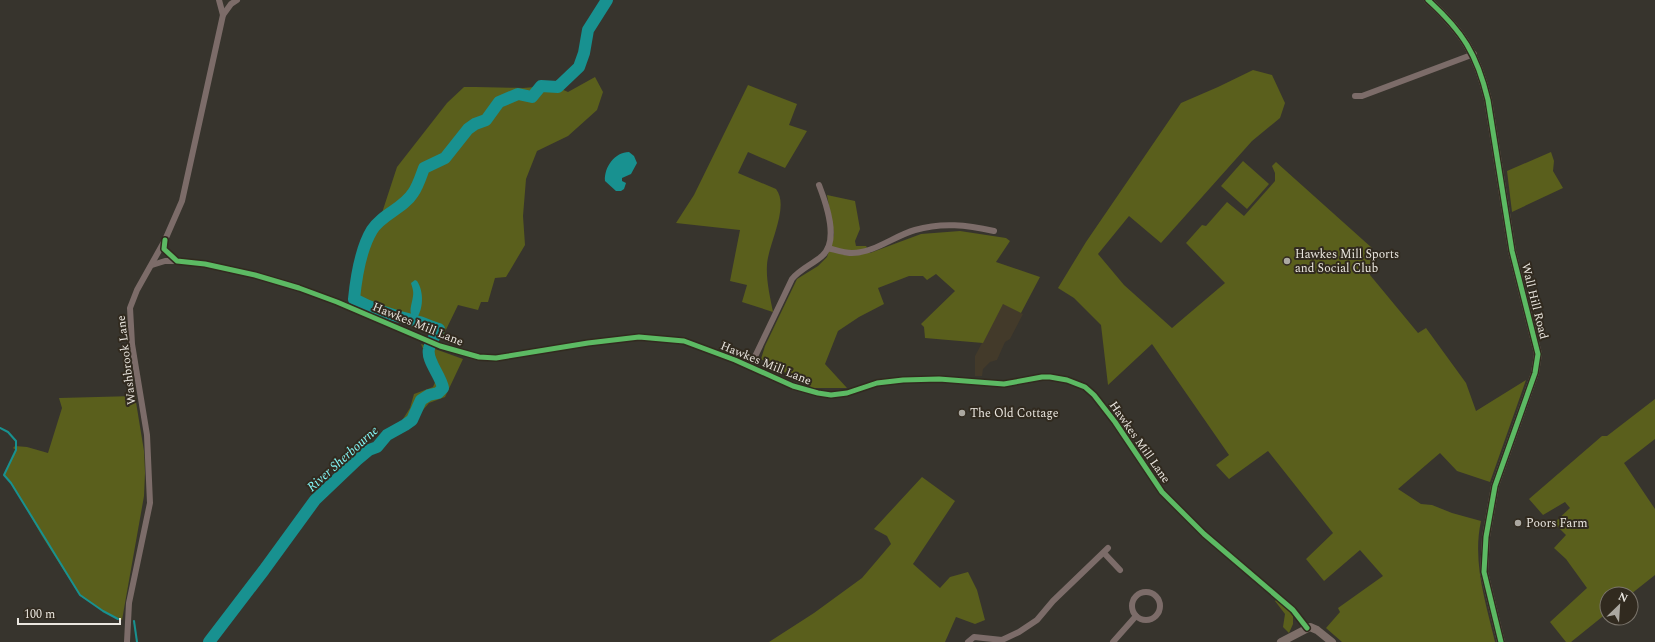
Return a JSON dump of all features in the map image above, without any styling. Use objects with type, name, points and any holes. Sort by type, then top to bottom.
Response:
[{"type":"street","points":[[219,0],[223,15]]},
{"type":"street","points":[[223,15],[231,4],[237,0]]},
{"type":"street","name":"Wall Hill Road","points":[[1428,0],[1443,13],[1461,34],[1474,54],[1482,76],[1488,100],[1512,251],[1538,354],[1535,373],[1495,486],[1486,537],[1484,572],[1501,642]]},
{"type":"street","name":"Washbrook Lane","points":[[127,642],[129,604],[150,503],[147,435],[132,344],[130,308],[137,290],[165,240],[182,201],[223,15]]},
{"type":"street","points":[[1355,96],[1367,94],[1474,54]]},
{"type":"street","points":[[750,367],[792,279],[796,274],[821,257],[828,248],[831,234],[828,204],[819,185]]},
{"type":"street","points":[[828,248],[853,253],[878,246],[915,230],[942,225],[964,225],[994,231]]},
{"type":"street","points":[[165,240],[164,249],[177,261]]},
{"type":"street","name":"Hawkes Mill Lane","points":[[152,265],[165,261],[177,261],[205,264],[248,273],[300,288],[338,302],[440,346],[479,357],[496,358],[639,337],[662,338],[684,341],[793,386],[818,394],[831,395],[847,393],[877,383],[903,380],[939,380],[1004,384],[1050,377],[1076,383],[1094,395],[1115,422],[1162,492],[1204,534],[1293,610],[1307,628],[1317,630],[1332,642]]},
{"type":"street","points":[[968,642],[974,637],[997,640],[1007,638],[1037,620],[1053,601],[1106,551],[1120,570]]},
{"type":"street","points":[[1144,593],[1153,595],[1159,604],[1157,614],[1148,620],[1142,620],[1136,616],[1132,606],[1135,598],[1144,593]]},
{"type":"street","points":[[1113,642],[1136,616]]},
{"type":"street","points":[[1281,642],[1307,628]]},
{"type":"shaded area","points":[[1003,303],[1023,314],[1010,339],[1005,342],[997,360],[990,362],[983,369],[982,376],[975,376],[975,356]]},
{"type":"green space","points":[[1253,70],[1272,75],[1285,103],[1280,118],[1252,141],[1161,243],[1129,216],[1098,254],[1124,285],[1172,328],[1225,283],[1186,243],[1202,225],[1206,226],[1227,202],[1244,216],[1275,181],[1275,173],[1272,166],[1276,162],[1372,248],[1370,275],[1418,333],[1426,328],[1466,383],[1476,411],[1526,380],[1490,482],[1457,471],[1440,453],[1398,489],[1421,504],[1432,505],[1452,513],[1481,521],[1478,552],[1479,567],[1484,597],[1495,642],[1342,642],[1326,628],[1340,612],[1338,608],[1383,576],[1360,550],[1324,581],[1306,559],[1333,533],[1268,451],[1229,479],[1216,465],[1229,455],[1152,344],[1108,385],[1101,325],[1074,298],[1058,288],[1086,242],[1181,103]]},
{"type":"green space","points":[[595,77],[603,92],[597,110],[568,136],[537,151],[526,179],[523,216],[525,245],[506,277],[495,278],[488,302],[481,302],[478,310],[458,305],[441,340],[354,299],[357,278],[366,245],[372,231],[379,222],[397,167],[447,103],[464,87],[546,87],[562,89],[568,92]]},
{"type":"green space","points":[[748,85],[797,104],[789,125],[807,131],[785,168],[748,152],[738,173],[776,189],[780,197],[780,215],[768,256],[767,265],[768,283],[773,312],[742,302],[747,285],[730,281],[740,230],[676,223],[694,195]]},
{"type":"green space","points":[[1551,152],[1554,161],[1553,171],[1563,188],[1512,212],[1507,171]]},
{"type":"green space","points":[[1243,161],[1269,184],[1247,209],[1221,186]]},
{"type":"green space","points":[[827,195],[855,201],[860,229],[855,241],[856,246],[866,246],[870,253],[921,234],[960,231],[1006,238],[1010,241],[996,262],[1040,277],[1021,313],[1003,304],[983,343],[925,338],[924,327],[921,324],[955,291],[936,274],[927,280],[923,276],[909,276],[878,288],[884,304],[859,317],[838,331],[825,364],[847,388],[813,388],[761,359],[765,346],[797,279],[818,266],[827,257],[834,234]]},
{"type":"green space","points":[[421,344],[463,359],[445,397],[429,403],[409,426],[403,419],[410,408],[414,394],[433,387],[436,380]]},
{"type":"green space","points":[[135,396],[144,451],[144,496],[122,620],[105,612],[80,596],[42,536],[12,484],[4,475],[16,450],[13,448],[15,446],[27,447],[48,453],[62,408],[59,398]]},
{"type":"green space","points":[[1655,399],[1655,439],[1624,463],[1655,509],[1655,575],[1639,588],[1639,586],[1599,586],[1599,619],[1571,642],[1566,642],[1550,622],[1587,588],[1566,559],[1554,548],[1566,535],[1554,523],[1570,508],[1565,502],[1543,515],[1529,499],[1602,436],[1607,436]]},
{"type":"green space","points":[[922,477],[955,501],[913,564],[940,588],[950,577],[968,572],[977,590],[985,620],[975,624],[956,617],[945,642],[769,642],[814,613],[862,578],[891,544],[887,536],[874,529]]},
{"type":"green space","points":[[1277,599],[1293,615],[1293,624],[1289,633],[1283,627],[1285,614],[1275,601]]},
{"type":"water","points":[[629,152],[634,156],[637,163],[631,174],[622,178],[622,181],[626,183],[624,189],[621,191],[616,191],[605,181],[606,171],[611,161],[615,157]]},
{"type":"water","points":[[415,280],[417,281],[421,290],[422,301],[420,312],[415,320],[411,315],[413,289],[411,283]]},
{"type":"waterway","name":"River Sherbourne","points":[[209,642],[315,500],[357,460],[369,450],[377,447],[387,435],[412,420],[421,400],[429,395],[438,393],[443,388],[429,353],[431,344],[439,329],[384,312],[354,299],[362,254],[372,230],[376,224],[409,199],[424,168],[445,158],[468,129],[475,124],[486,120],[499,102],[518,94],[532,97],[541,86],[558,87],[579,67],[584,53],[588,30],[607,0]]},
{"type":"waterway","points":[[0,428],[8,432],[16,441],[16,450],[4,475],[11,483],[80,595],[103,611],[118,619]]},
{"type":"waterway","points":[[134,621],[137,642]]},
{"type":"cycle path","points":[[1428,0],[1451,23],[1467,45],[1479,69],[1484,84],[1488,100],[1512,251],[1538,354],[1535,373],[1495,486],[1486,537],[1484,572],[1501,642]]},
{"type":"cycle path","points":[[165,240],[164,249],[177,261],[205,264],[255,275],[299,288],[337,302],[440,346],[479,357],[496,358],[588,343],[639,337],[684,341],[735,360],[793,386],[831,395],[847,393],[877,383],[903,380],[939,379],[1004,384],[1042,377],[1067,380],[1085,387],[1094,395],[1115,422],[1162,492],[1204,534],[1293,610],[1307,628]]},
{"type":"place","name":"Hawkes Mill Sports and Social Club","points":[[1287,261]]},
{"type":"place","name":"The Old Cottage","points":[[962,413]]},
{"type":"place","name":"Poors Farm","points":[[1518,523]]}]
